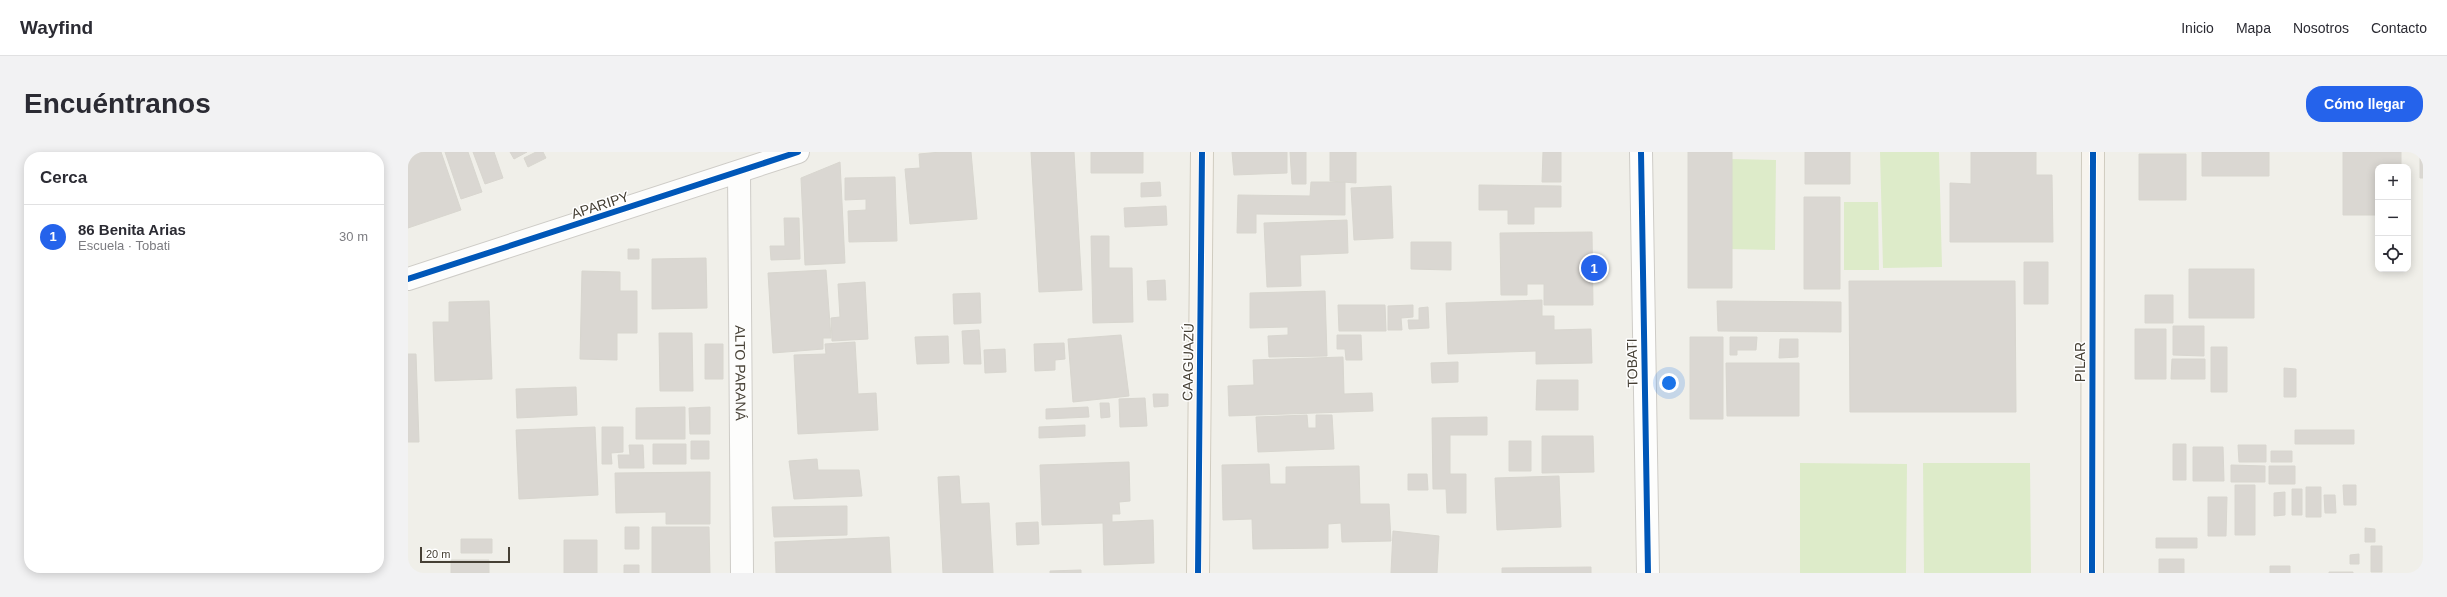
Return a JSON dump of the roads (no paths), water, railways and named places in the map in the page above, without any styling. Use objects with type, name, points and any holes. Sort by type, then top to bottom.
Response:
[{"type":"street","name":"APARIPY","points":[[408,279],[798,152]]},
{"type":"street","name":"CAAGUAZÚ","points":[[1198,573],[1202,152]]},
{"type":"street","name":"TOBATI","points":[[1641,152],[1648,573]]},
{"type":"street","name":"PILAR","points":[[2092,573],[2093,152]]},
{"type":"street","name":"ALTO PARANÁ","points":[[739,172],[742,573]]},
{"type":"place","name":"86 Benita Arias","points":[[1594,268]]}]
